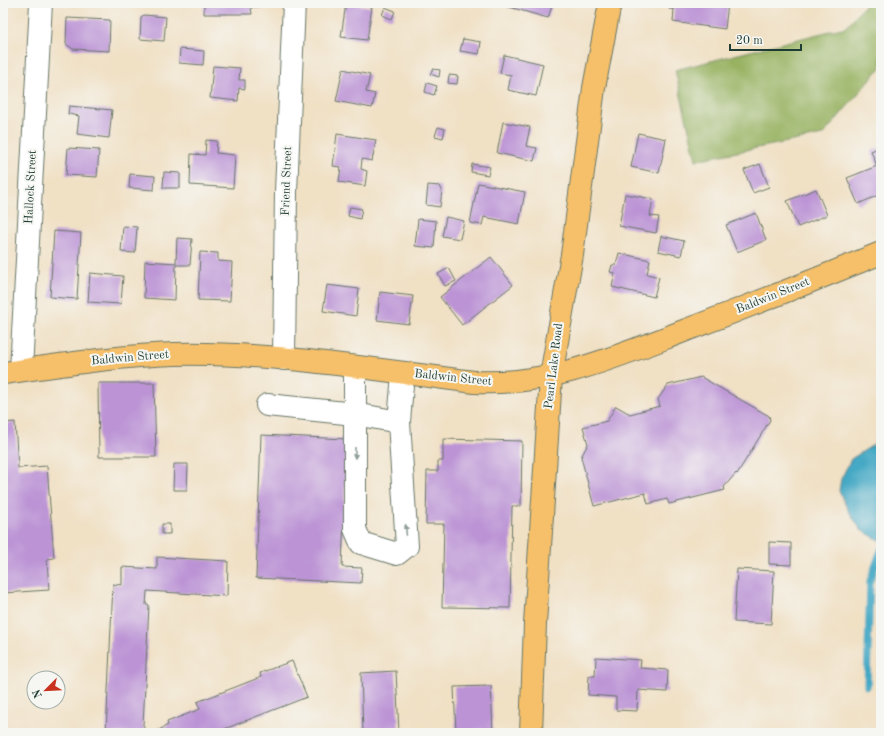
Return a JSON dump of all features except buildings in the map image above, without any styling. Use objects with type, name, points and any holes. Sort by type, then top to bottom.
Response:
[{"type":"main road","name":"Pearl Lake Road","points":[[531,733],[536,616],[551,376],[572,255],[594,88],[610,3]]},
{"type":"main road","name":"Baldwin Street","points":[[12,372],[94,360],[158,355],[246,356],[284,359],[489,383],[518,382],[551,376],[597,364],[748,307],[881,253]]},
{"type":"street","name":"Hallock Street","points":[[12,372],[41,3]]},
{"type":"street","name":"Friend Street","points":[[284,359],[286,192],[294,3]]},
{"type":"street","points":[[355,367],[356,529],[362,543],[397,554],[407,546],[399,422],[403,373]]},
{"type":"street","points":[[267,405],[355,414],[399,422]]},
{"type":"green space","points":[[867,3],[881,3],[881,67],[823,135],[696,160],[675,70],[846,27]]},
{"type":"water","points":[[881,440],[881,541],[861,530],[848,510],[839,491],[841,479],[851,459]]},
{"type":"waterway","points":[[867,686],[870,581],[881,550]]}]
